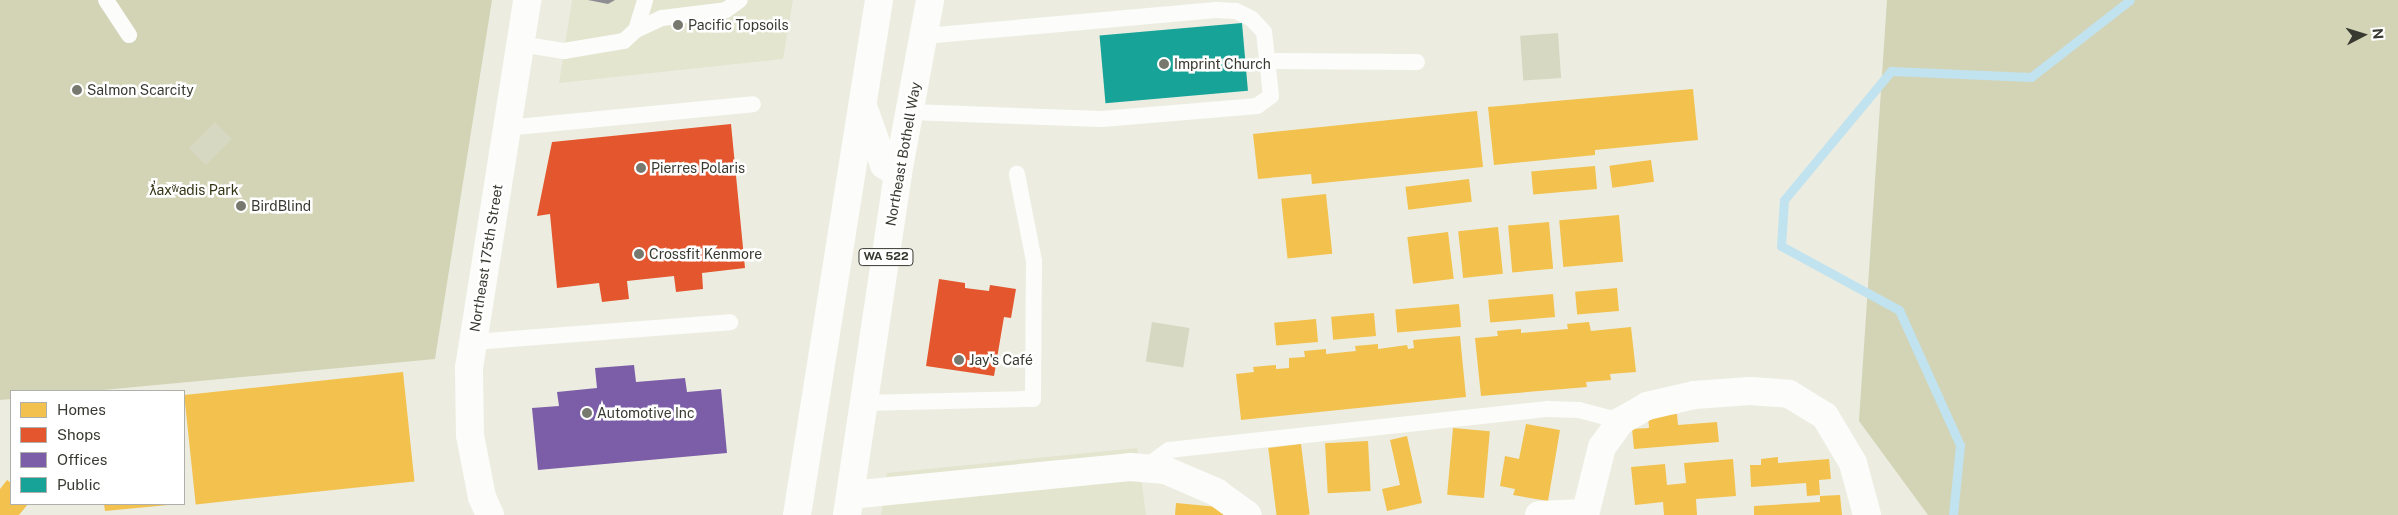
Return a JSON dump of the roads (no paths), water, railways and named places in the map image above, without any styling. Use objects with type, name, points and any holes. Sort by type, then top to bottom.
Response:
[{"type":"street","name":"Northeast 175th Street","points":[[490,515],[482,497],[470,435],[469,368],[527,0]]},
{"type":"street","name":"WA 522","points":[[797,515],[879,0]]},
{"type":"street","name":"Northeast Bothell Way","points":[[848,505],[898,173],[930,0]]},
{"type":"street","points":[[862,103],[884,165],[898,173]]},
{"type":"street","points":[[1539,515],[1585,514],[1602,447],[1621,421],[1647,406],[1694,395],[1750,391],[1789,394],[1825,416],[1852,463],[1867,515]]},
{"type":"street","points":[[848,505],[1065,472],[1144,468],[1165,470],[1216,492],[1248,515]]},
{"type":"lane","points":[[106,0],[129,34]]},
{"type":"lane","points":[[636,30],[644,0]]},
{"type":"lane","points":[[520,44],[564,51],[603,47],[624,41],[636,30],[662,18],[726,10],[740,0]]},
{"type":"lane","points":[[910,112],[1046,115],[1102,119],[1257,106],[1271,96],[1264,32],[1252,19],[1236,11],[1216,10],[924,36]]},
{"type":"lane","points":[[1267,62],[1417,62]]},
{"type":"lane","points":[[506,128],[753,104]]},
{"type":"lane","points":[[864,403],[1033,399],[1034,261],[1017,174]]},
{"type":"lane","points":[[473,342],[730,322]]},
{"type":"lane","points":[[1144,468],[1169,450],[1548,408],[1579,410],[1621,421]]},
{"type":"waterway","points":[[1953,515],[1960,445],[1899,310],[1781,246],[1784,200],[1891,71],[2031,77],[2130,0]]},
{"type":"place","name":"Pacific Topsoils","points":[[678,25]]},
{"type":"place","name":"Imprint Church","points":[[1164,64]]},
{"type":"place","name":"Salmon Scarcity","points":[[77,90]]},
{"type":"place","name":"Pierres Polaris","points":[[641,168]]},
{"type":"place","name":"BirdBlind","points":[[241,206]]},
{"type":"place","name":"Crossfit Kenmore","points":[[639,254]]},
{"type":"place","name":"Jay's Café","points":[[959,360]]},
{"type":"place","name":"Automotive Inc","points":[[587,413]]},
{"type":"park label","name":"ƛ̕ax̌ʷadis Park","points":[[194,190]]}]
